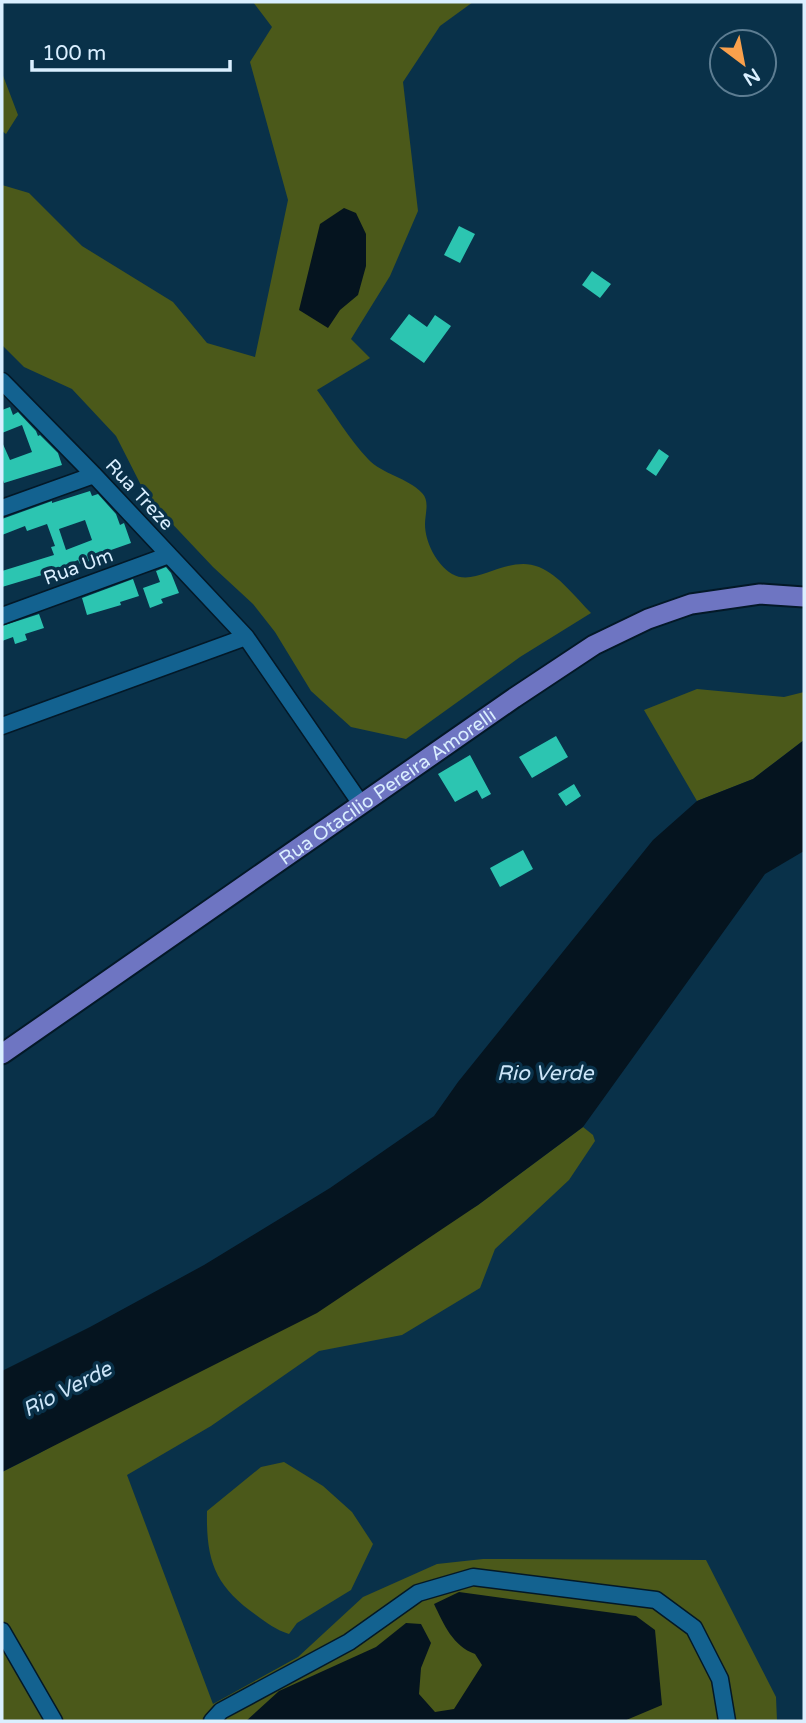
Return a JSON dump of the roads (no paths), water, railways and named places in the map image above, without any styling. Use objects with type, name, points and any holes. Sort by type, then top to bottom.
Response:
[{"type":"main road","name":"Rua Otacilio Pereira Amorelli","points":[[2,1054],[594,645],[648,619],[691,604],[760,594],[804,597]]},
{"type":"street","name":"Rua Treze","points":[[2,381],[9,398],[94,475],[246,637],[361,804]]},
{"type":"street","points":[[2,508],[94,475]]},
{"type":"street","name":"Rua Um","points":[[2,616],[169,555]]},
{"type":"street","points":[[2,726],[246,637]]},
{"type":"street","points":[[212,1721],[221,1710],[349,1642],[418,1593],[473,1577],[656,1600],[694,1628],[720,1679],[727,1721]]},
{"type":"street","points":[[2,1631],[54,1721]]},
{"type":"water","points":[[344,208],[356,213],[366,234],[366,266],[358,295],[340,310],[328,328],[299,310],[320,224]]},
{"type":"water","name":"Rio Verde","points":[[804,740],[804,851],[765,874],[583,1127],[478,1205],[317,1313],[2,1472],[2,1371],[204,1265],[330,1188],[434,1116],[458,1082],[653,840],[697,801],[753,779]]},
{"type":"water","points":[[459,1592],[636,1616],[655,1630],[662,1705],[624,1721],[246,1721],[279,1691],[376,1647],[406,1623],[421,1624],[431,1643],[421,1668],[419,1694],[435,1712],[454,1709],[482,1665],[475,1654],[461,1646],[450,1634],[434,1604]]}]
